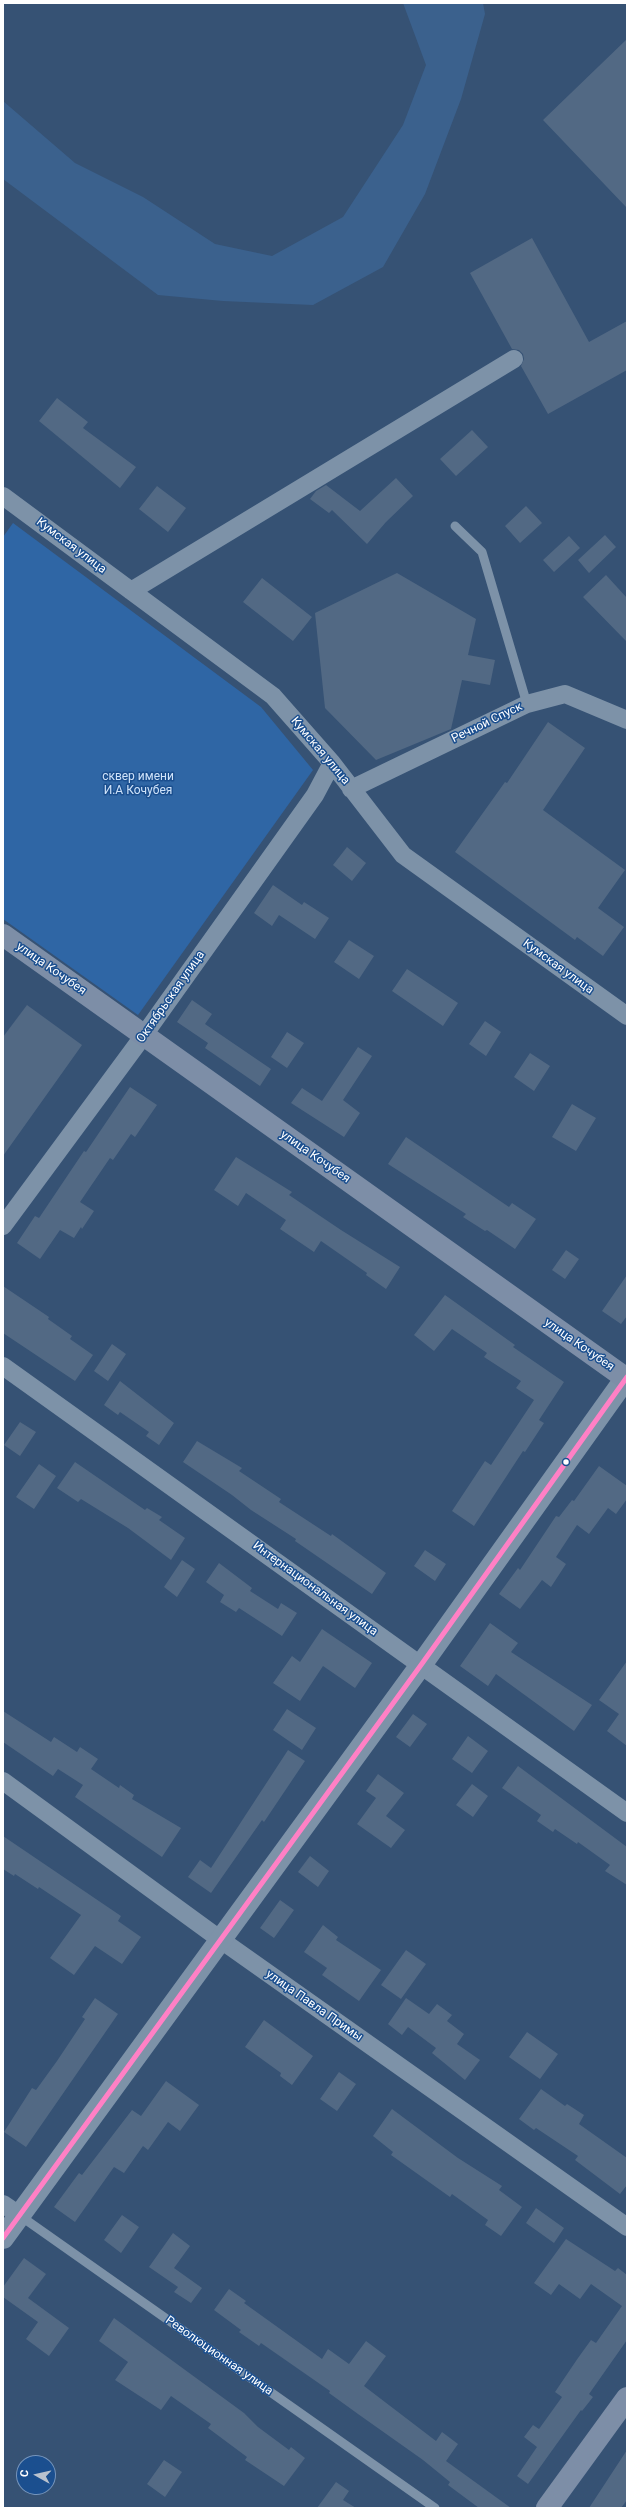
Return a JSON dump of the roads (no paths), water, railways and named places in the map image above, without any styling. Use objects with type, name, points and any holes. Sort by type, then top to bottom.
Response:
[{"type":"main road","name":"улица Кочубея","points":[[3,935],[627,1378]]},
{"type":"main road","points":[[547,2508],[627,2398]]},
{"type":"street","points":[[131,591],[514,359]]},
{"type":"street","name":"Кумская улица","points":[[3,496],[272,696],[332,763],[402,855],[627,1016]]},
{"type":"street","name":"Речной Спуск","points":[[351,789],[527,704],[565,694],[627,720]]},
{"type":"street","name":"Октябрьская улица","points":[[3,1226],[144,1035],[315,795],[332,763]]},
{"type":"street","name":"Интернациональная улица","points":[[3,1366],[627,1813]]},
{"type":"street","points":[[3,2238],[11,2209],[221,1940],[627,1378]]},
{"type":"street","name":"улица Павла Примы","points":[[3,1781],[221,1940],[627,2228]]},
{"type":"lane","points":[[455,526],[482,552],[527,704]]},
{"type":"lane","name":"Революционная улица","points":[[11,2209],[435,2508]]},
{"type":"park label","name":"сквер имени И.А Кочубея","points":[[138,784]]}]
